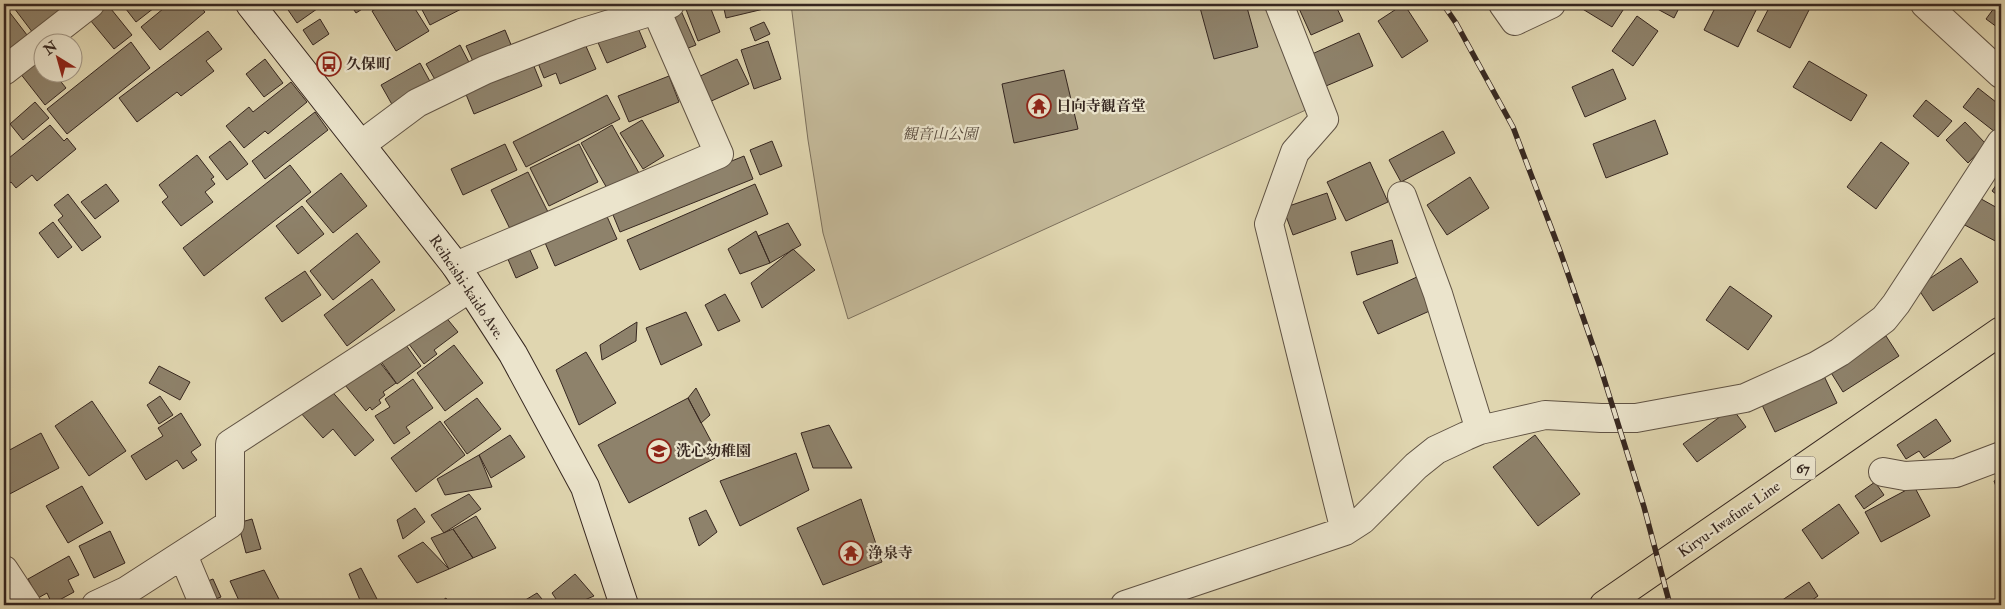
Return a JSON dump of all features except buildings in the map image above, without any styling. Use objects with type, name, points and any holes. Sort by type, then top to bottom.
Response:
[{"type":"main road","name":"Kiryu-Iwafune Line","points":[[1604,605],[2001,331]]},
{"type":"street","points":[[4,71],[90,4]]},
{"type":"street","name":"Reiheishi-kaido Ave.","points":[[250,4],[362,144],[456,266],[513,354],[585,487],[624,605]]},
{"type":"street","points":[[1279,4],[1324,119],[1295,152],[1269,224],[1345,531]]},
{"type":"street","points":[[1503,4],[1515,21],[1551,4]]},
{"type":"street","points":[[1925,4],[2001,74]]},
{"type":"street","points":[[362,144],[416,103],[485,70],[581,33],[663,7],[719,154],[456,266]]},
{"type":"street","points":[[1125,605],[1345,531],[1362,520],[1416,466],[1436,450],[1480,430],[1545,415],[1636,418],[1702,407],[1745,398],[1816,366],[1840,352],[1884,319],[1896,304],[2001,143]]},
{"type":"street","points":[[1402,196],[1438,294],[1480,430]]},
{"type":"street","points":[[96,605],[126,591],[230,524],[230,444],[470,288]]},
{"type":"street","points":[[1883,472],[1905,476],[1956,473],[2001,456]]},
{"type":"street","points":[[183,555],[204,605]]},
{"type":"street","points":[[4,570],[27,605]]},
{"type":"green space","name":"観音山公園","points":[[791,4],[1266,4],[1308,109],[848,319],[823,233],[808,140]]},
{"type":"railway","points":[[1443,4],[1456,23],[1513,127],[1560,251],[1600,366],[1644,507],[1670,605]]},
{"type":"place","name":"久保町","points":[[329,64]]},
{"type":"place","name":"日向寺観音堂","points":[[1039,106]]},
{"type":"place","name":"洗心幼稚園","points":[[659,451]]},
{"type":"place","name":"浄泉寺","points":[[851,553]]}]
